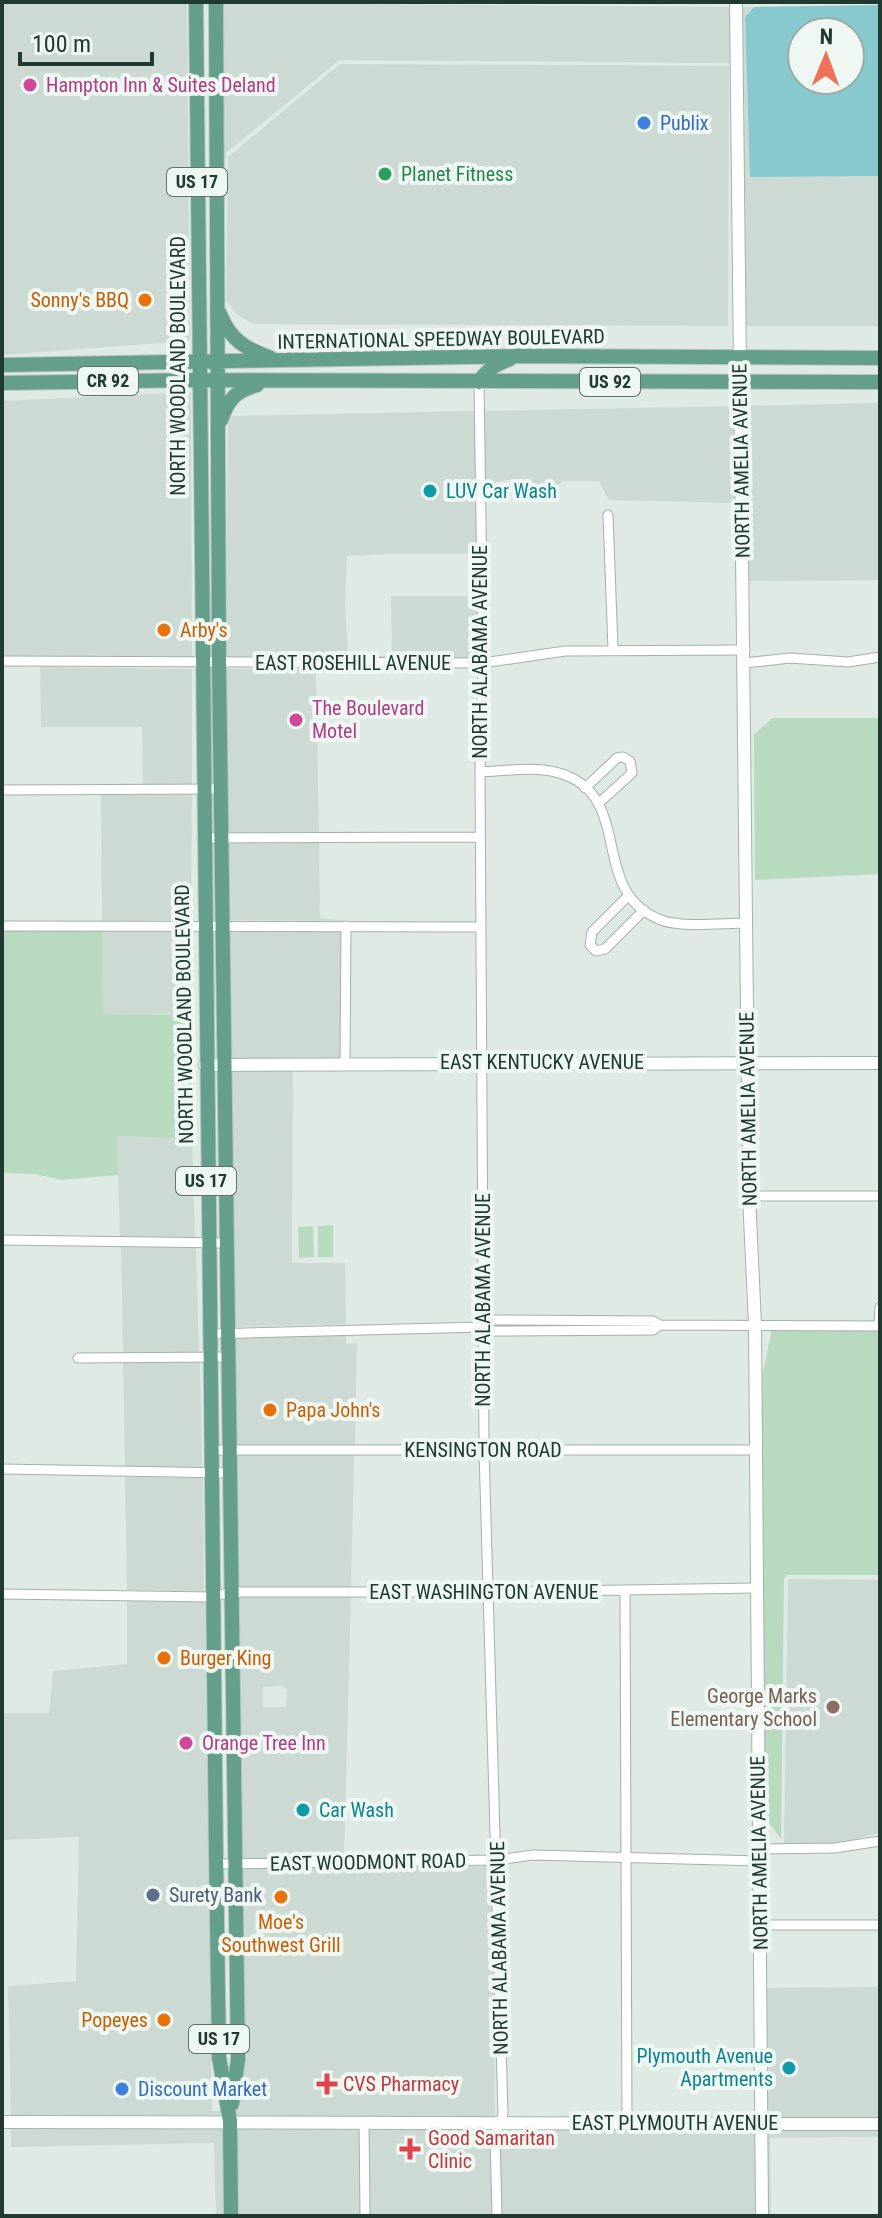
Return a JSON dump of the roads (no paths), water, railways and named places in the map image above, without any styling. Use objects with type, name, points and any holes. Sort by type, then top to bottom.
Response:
[{"type":"main road","name":"NORTH WOODLAND BOULEVARD","points":[[196,2],[201,789],[219,2057],[230,2121]]},
{"type":"main road","points":[[205,2],[216,23]]},
{"type":"main road","name":"NORTH WOODLAND BOULEVARD","points":[[216,2],[220,789],[238,2059],[230,2121],[231,2216]]},
{"type":"main road","name":"NORTH AMELIA AVENUE","points":[[736,2],[749,1196],[755,1324],[762,2216]]},
{"type":"main road","points":[[196,95],[205,121],[217,135]]},
{"type":"main road","points":[[217,307],[225,328],[237,342],[248,350],[279,361]]},
{"type":"main road","points":[[479,382],[495,365],[518,356]]},
{"type":"main road","name":"INTERNATIONAL SPEEDWAY BOULEVARD","points":[[7,365],[518,356],[880,358]]},
{"type":"main road","points":[[116,363],[116,381]]},
{"type":"main road","points":[[7,365],[20,382]]},
{"type":"main road","name":"INTERNATIONAL SPEEDWAY BOULEVARD","points":[[2,383],[197,380],[880,382]]},
{"type":"main road","name":"US 92","points":[[219,428],[226,404],[233,394],[268,381]]},
{"type":"main road","name":"EAST KENTUCKY AVENUE","points":[[205,1065],[880,1063]]},
{"type":"main road","name":"EAST PLYMOUTH AVENUE","points":[[2,2122],[880,2124]]},
{"type":"street","name":"NORTH ALABAMA AVENUE","points":[[479,382],[483,663],[480,837],[484,1450],[503,2114],[495,2135],[497,2216]]},
{"type":"street","points":[[608,515],[613,649]]},
{"type":"street","points":[[199,531],[218,531]]},
{"type":"street","name":"EAST ROSEHILL AVENUE","points":[[2,661],[483,663],[565,651],[613,649],[848,662],[880,657]]},
{"type":"street","points":[[585,788],[617,758],[630,761],[632,773],[599,803]]},
{"type":"street","points":[[480,772],[544,770],[560,773],[585,788],[599,803],[610,828],[616,870],[629,895],[660,920],[674,923],[747,923]]},
{"type":"street","points":[[2,790],[220,789]]},
{"type":"street","points":[[202,838],[480,837]]},
{"type":"street","points":[[629,895],[592,932],[590,945],[596,951],[605,949],[644,910]]},
{"type":"street","points":[[2,926],[481,927]]},
{"type":"street","points":[[345,1063],[346,926]]},
{"type":"street","points":[[749,1196],[880,1196]]},
{"type":"street","points":[[2,1240],[226,1243]]},
{"type":"street","points":[[208,1334],[483,1327],[492,1320],[653,1321],[660,1325],[880,1326],[880,1307]]},
{"type":"street","points":[[78,1358],[228,1357]]},
{"type":"street","name":"KENSINGTON ROAD","points":[[210,1450],[755,1450]]},
{"type":"street","points":[[2,1469],[230,1473]]},
{"type":"street","name":"EAST WASHINGTON AVENUE","points":[[2,1594],[212,1597],[231,1592],[757,1588]]},
{"type":"street","points":[[625,1591],[627,2123]]},
{"type":"street","name":"EAST WOODMONT ROAD","points":[[217,1864],[497,1860],[533,1855],[760,1855],[880,1841]]},
{"type":"street","points":[[761,1925],[880,1925]]},
{"type":"street","points":[[364,2122],[365,2216]]},
{"type":"water","points":[[880,5],[880,176],[750,177],[745,17],[754,7]]},
{"type":"place","name":"Hampton Inn & Suites Deland","points":[[30,85]]},
{"type":"place","name":"Publix","points":[[644,123]]},
{"type":"place","name":"Planet Fitness","points":[[385,174]]},
{"type":"place","name":"Sonny's BBQ","points":[[145,300]]},
{"type":"place","name":"LUV Car Wash","points":[[430,491]]},
{"type":"place","name":"Arby's","points":[[164,630]]},
{"type":"place","name":"The Boulevard Motel","points":[[296,720]]},
{"type":"place","name":"Papa John's","points":[[270,1410]]},
{"type":"place","name":"Burger King","points":[[164,1658]]},
{"type":"place","name":"George Marks Elementary School","points":[[833,1707]]},
{"type":"place","name":"Orange Tree Inn","points":[[186,1743]]},
{"type":"place","name":"Car Wash","points":[[303,1810]]},
{"type":"place","name":"Surety Bank","points":[[153,1895]]},
{"type":"place","name":"Moe's Southwest Grill","points":[[281,1897]]},
{"type":"place","name":"Popeyes","points":[[164,2020]]},
{"type":"place","name":"Plymouth Avenue Apartments","points":[[789,2068]]},
{"type":"place","name":"CVS Pharmacy","points":[[327,2084]]},
{"type":"place","name":"Discount Market","points":[[122,2089]]},
{"type":"place","name":"Good Samaritan Clinic","points":[[410,2149]]}]
